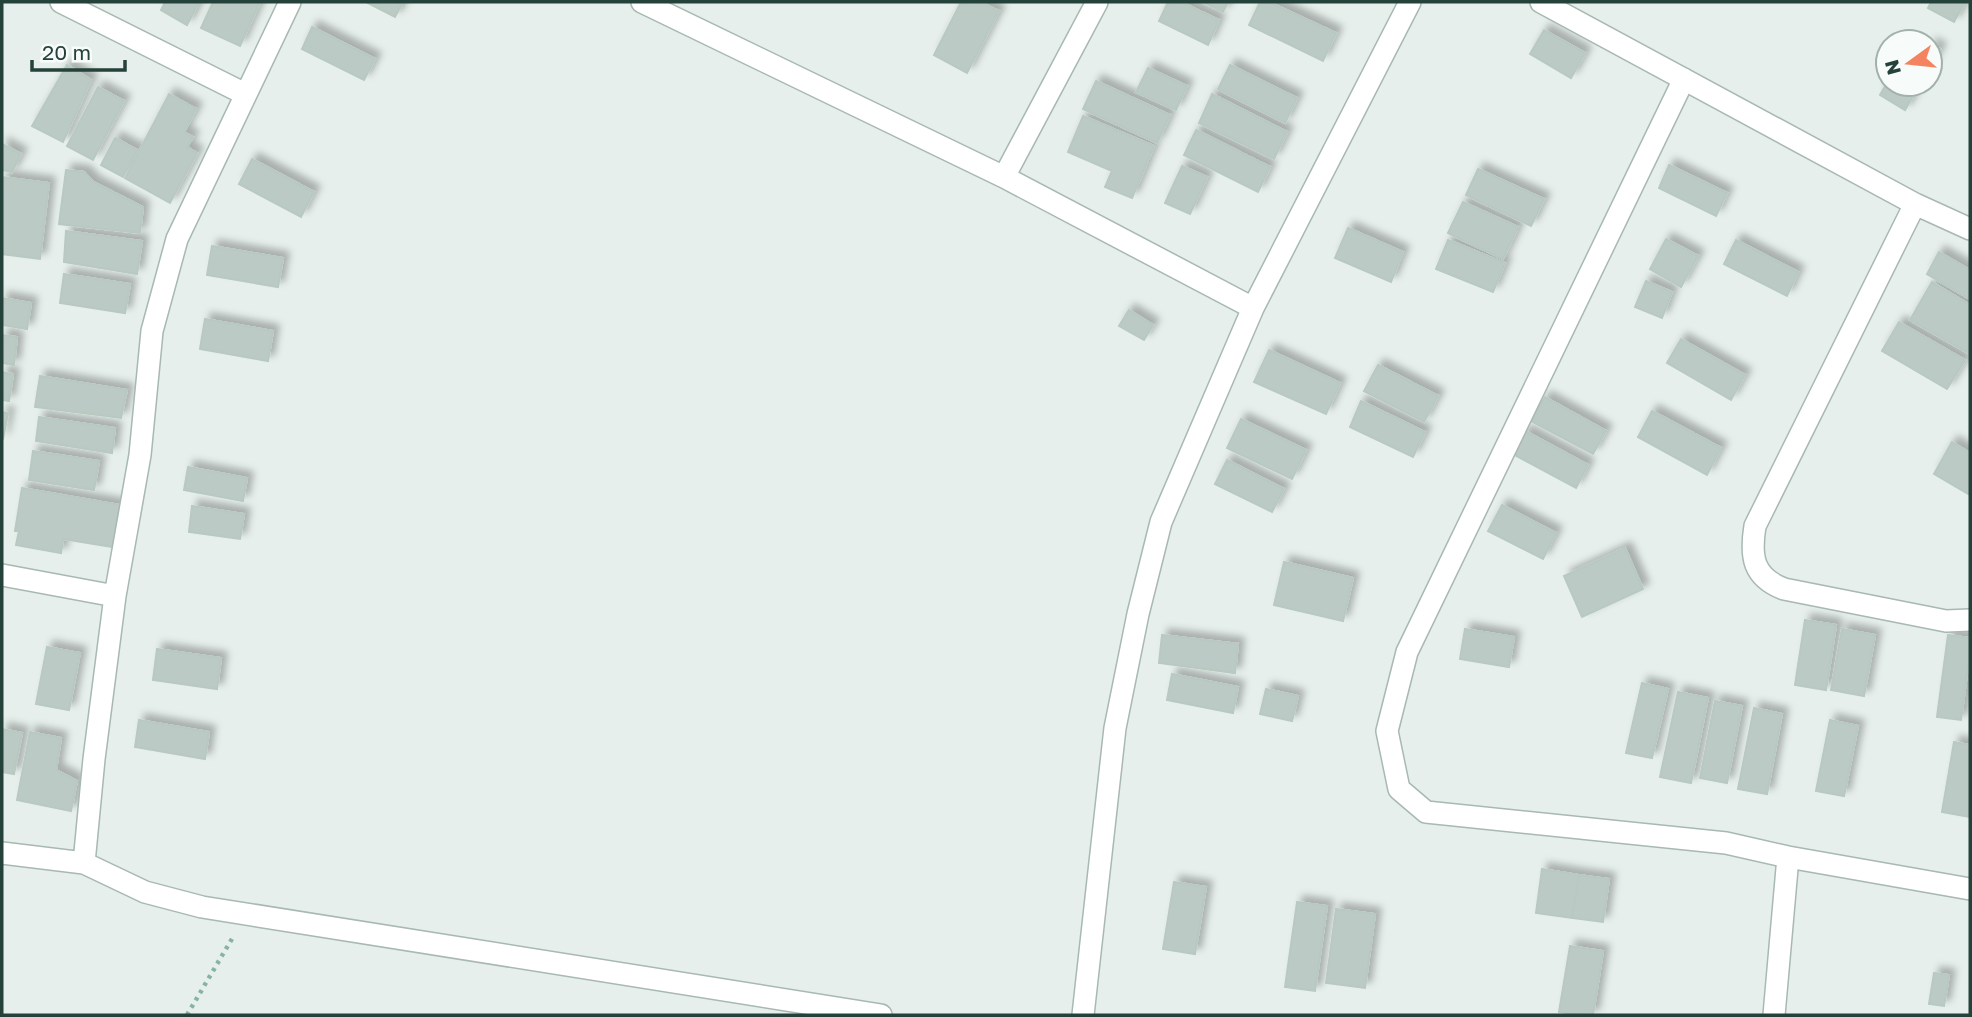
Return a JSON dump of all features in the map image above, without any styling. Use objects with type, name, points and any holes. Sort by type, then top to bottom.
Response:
[{"type":"street","points":[[61,2],[246,94]]},
{"type":"street","points":[[84,863],[115,596],[140,455],[152,331],[177,239],[290,2]]},
{"type":"street","points":[[642,2],[1004,177],[1253,309]]},
{"type":"street","points":[[1004,177],[1097,2]]},
{"type":"street","points":[[1083,1015],[1115,728],[1138,614],[1161,522],[1253,309],[1410,2]]},
{"type":"street","points":[[1541,2],[1915,204],[1970,229]]},
{"type":"street","points":[[1684,79],[1407,652],[1387,731],[1399,789],[1426,812],[1726,843],[1788,857],[1970,889]]},
{"type":"street","points":[[1915,204],[1755,526],[1754,556],[1759,572],[1770,583],[1784,589],[1946,621],[1970,620]]},
{"type":"street","points":[[2,575],[115,596]]},
{"type":"street","points":[[2,853],[84,863],[145,892],[202,907],[881,1015]]},
{"type":"street","points":[[1774,1015],[1788,857]]},
{"type":"path","points":[[187,1015],[246,915]]},
{"type":"building","points":[[165,2],[199,2],[187,25],[161,10]]},
{"type":"building","points":[[213,2],[260,2],[240,46],[201,28]]},
{"type":"building","points":[[366,2],[403,2],[395,17]]},
{"type":"building","points":[[961,2],[980,2],[999,11],[967,73],[934,55]]},
{"type":"building","points":[[1168,2],[1181,2],[1219,20],[1208,45],[1159,21]]},
{"type":"building","points":[[1203,2],[1228,2],[1223,12]]},
{"type":"building","points":[[1260,2],[1269,2],[1336,33],[1323,61],[1249,25]]},
{"type":"building","points":[[1931,2],[1965,2],[1954,22],[1928,8]]},
{"type":"building","points":[[312,27],[375,59],[364,80],[302,49]]},
{"type":"building","points":[[1544,30],[1585,53],[1571,78],[1530,54]]},
{"type":"building","points":[[67,65],[91,80],[63,142],[32,126]]},
{"type":"building","points":[[1230,65],[1297,98],[1285,123],[1218,89]]},
{"type":"building","points":[[1148,68],[1187,86],[1176,110],[1136,92]]},
{"type":"building","points":[[1096,81],[1170,115],[1157,143],[1083,109]]},
{"type":"building","points":[[98,87],[124,101],[93,160],[67,146]]},
{"type":"building","points":[[169,94],[196,109],[184,132],[193,137],[187,147],[197,153],[170,203],[125,178]]},
{"type":"building","points":[[1212,94],[1287,132],[1274,159],[1199,123]]},
{"type":"building","points":[[1885,98],[1912,98],[1905,110]]},
{"type":"building","points":[[1083,116],[1154,146],[1132,198],[1105,187],[1112,171],[1068,152]]},
{"type":"building","points":[[1196,130],[1270,167],[1258,192],[1184,155]]},
{"type":"building","points":[[115,138],[137,150],[123,177],[101,165]]},
{"type":"building","points":[[2,144],[21,154],[12,172],[2,170]]},
{"type":"building","points":[[252,159],[314,192],[301,217],[239,184]]},
{"type":"building","points":[[1669,165],[1727,193],[1716,216],[1659,188]]},
{"type":"building","points":[[1182,166],[1207,177],[1190,214],[1165,203]]},
{"type":"building","points":[[1478,169],[1544,199],[1531,226],[1466,195]]},
{"type":"building","points":[[66,170],[84,172],[93,182],[143,207],[140,233],[59,224]]},
{"type":"building","points":[[2,177],[49,183],[40,259],[2,254]]},
{"type":"building","points":[[1463,202],[1518,227],[1503,259],[1448,233]]},
{"type":"building","points":[[1348,228],[1403,252],[1391,282],[1335,258]]},
{"type":"building","points":[[66,231],[142,241],[137,274],[64,262]]},
{"type":"building","points":[[1666,239],[1698,256],[1681,287],[1650,269]]},
{"type":"building","points":[[1448,240],[1505,263],[1493,292],[1436,269]]},
{"type":"building","points":[[1736,240],[1798,272],[1787,296],[1724,264]]},
{"type":"building","points":[[212,246],[283,258],[278,287],[207,275]]},
{"type":"building","points":[[1939,252],[1970,270],[1970,299],[1927,274]]},
{"type":"building","points":[[64,274],[130,284],[125,313],[60,303]]},
{"type":"building","points":[[1646,281],[1672,292],[1662,318],[1635,307]]},
{"type":"building","points":[[1932,282],[1970,305],[1970,354],[1910,320]]},
{"type":"building","points":[[2,298],[31,303],[27,329],[2,325]]},
{"type":"building","points":[[1129,310],[1153,325],[1144,340],[1119,326]]},
{"type":"building","points":[[205,319],[273,331],[268,361],[200,349]]},
{"type":"building","points":[[1899,322],[1965,360],[1947,389],[1882,351]]},
{"type":"building","points":[[2,335],[17,337],[14,365],[2,363]]},
{"type":"building","points":[[1681,339],[1745,375],[1731,400],[1667,363]]},
{"type":"building","points":[[1269,350],[1340,383],[1326,414],[1254,382]]},
{"type":"building","points":[[1378,365],[1438,396],[1424,422],[1364,391]]},
{"type":"building","points":[[2,372],[13,374],[9,401],[2,400]]},
{"type":"building","points":[[40,376],[127,390],[121,418],[35,407]]},
{"type":"building","points":[[1545,397],[1606,431],[1593,454],[1531,421]]},
{"type":"building","points":[[1361,401],[1425,432],[1413,457],[1350,427]]},
{"type":"building","points":[[1652,411],[1721,448],[1707,475],[1638,437]]},
{"type":"building","points":[[2,412],[8,413],[3,439],[2,439]]},
{"type":"building","points":[[39,417],[115,428],[112,453],[36,441]]},
{"type":"building","points":[[1241,419],[1306,450],[1292,479],[1227,448]]},
{"type":"building","points":[[1525,431],[1588,465],[1576,488],[1513,454]]},
{"type":"building","points":[[1952,442],[1970,453],[1970,495],[1934,474]]},
{"type":"building","points":[[33,451],[99,461],[94,490],[29,480]]},
{"type":"building","points":[[1227,460],[1284,489],[1272,512],[1215,484]]},
{"type":"building","points":[[188,467],[247,478],[243,501],[184,490]]},
{"type":"building","points":[[22,488],[120,505],[113,547],[63,539],[61,553],[16,545],[19,531],[15,531]]},
{"type":"building","points":[[1502,505],[1556,533],[1543,559],[1488,531]]},
{"type":"building","points":[[192,506],[244,514],[240,539],[189,532]]},
{"type":"building","points":[[1625,548],[1643,589],[1582,617],[1564,576]]},
{"type":"building","points":[[1284,562],[1353,578],[1343,621],[1274,605]]},
{"type":"building","points":[[1805,620],[1836,625],[1826,690],[1795,685]]},
{"type":"building","points":[[1465,629],[1514,637],[1509,667],[1460,659]]},
{"type":"building","points":[[1842,629],[1875,635],[1864,696],[1831,690]]},
{"type":"building","points":[[1162,635],[1238,644],[1235,673],[1159,663]]},
{"type":"building","points":[[1948,635],[1970,638],[1961,720],[1937,717]]},
{"type":"building","points":[[47,647],[80,653],[69,710],[36,704]]},
{"type":"building","points":[[157,649],[221,658],[217,689],[153,680]]},
{"type":"building","points":[[1172,674],[1238,687],[1233,713],[1167,700]]},
{"type":"building","points":[[1642,683],[1668,689],[1652,758],[1626,753]]},
{"type":"building","points":[[1266,689],[1298,696],[1292,721],[1260,714]]},
{"type":"building","points":[[1678,692],[1708,698],[1691,783],[1660,777]]},
{"type":"building","points":[[1715,701],[1742,706],[1727,783],[1700,778]]},
{"type":"building","points":[[1754,708],[1782,714],[1767,794],[1738,789]]},
{"type":"building","points":[[139,720],[209,732],[205,759],[135,747]]},
{"type":"building","points":[[1830,720],[1858,726],[1844,796],[1816,791]]},
{"type":"building","points":[[2,729],[22,733],[14,774],[2,772]]},
{"type":"building","points":[[30,732],[61,738],[56,770],[77,781],[71,811],[17,800]]},
{"type":"building","points":[[1954,742],[1970,745],[1970,817],[1942,812]]},
{"type":"building","points":[[1542,869],[1579,875],[1572,918],[1536,913]]},
{"type":"building","points":[[1579,875],[1609,879],[1603,922],[1572,918]]},
{"type":"building","points":[[1174,882],[1206,887],[1195,954],[1163,949]]},
{"type":"building","points":[[1297,902],[1327,906],[1315,991],[1285,987]]},
{"type":"building","points":[[1336,909],[1375,914],[1365,988],[1326,983]]},
{"type":"building","points":[[1570,946],[1603,951],[1593,1015],[1559,1012]]},
{"type":"building","points":[[1934,973],[1949,975],[1944,1006],[1929,1004]]}]
